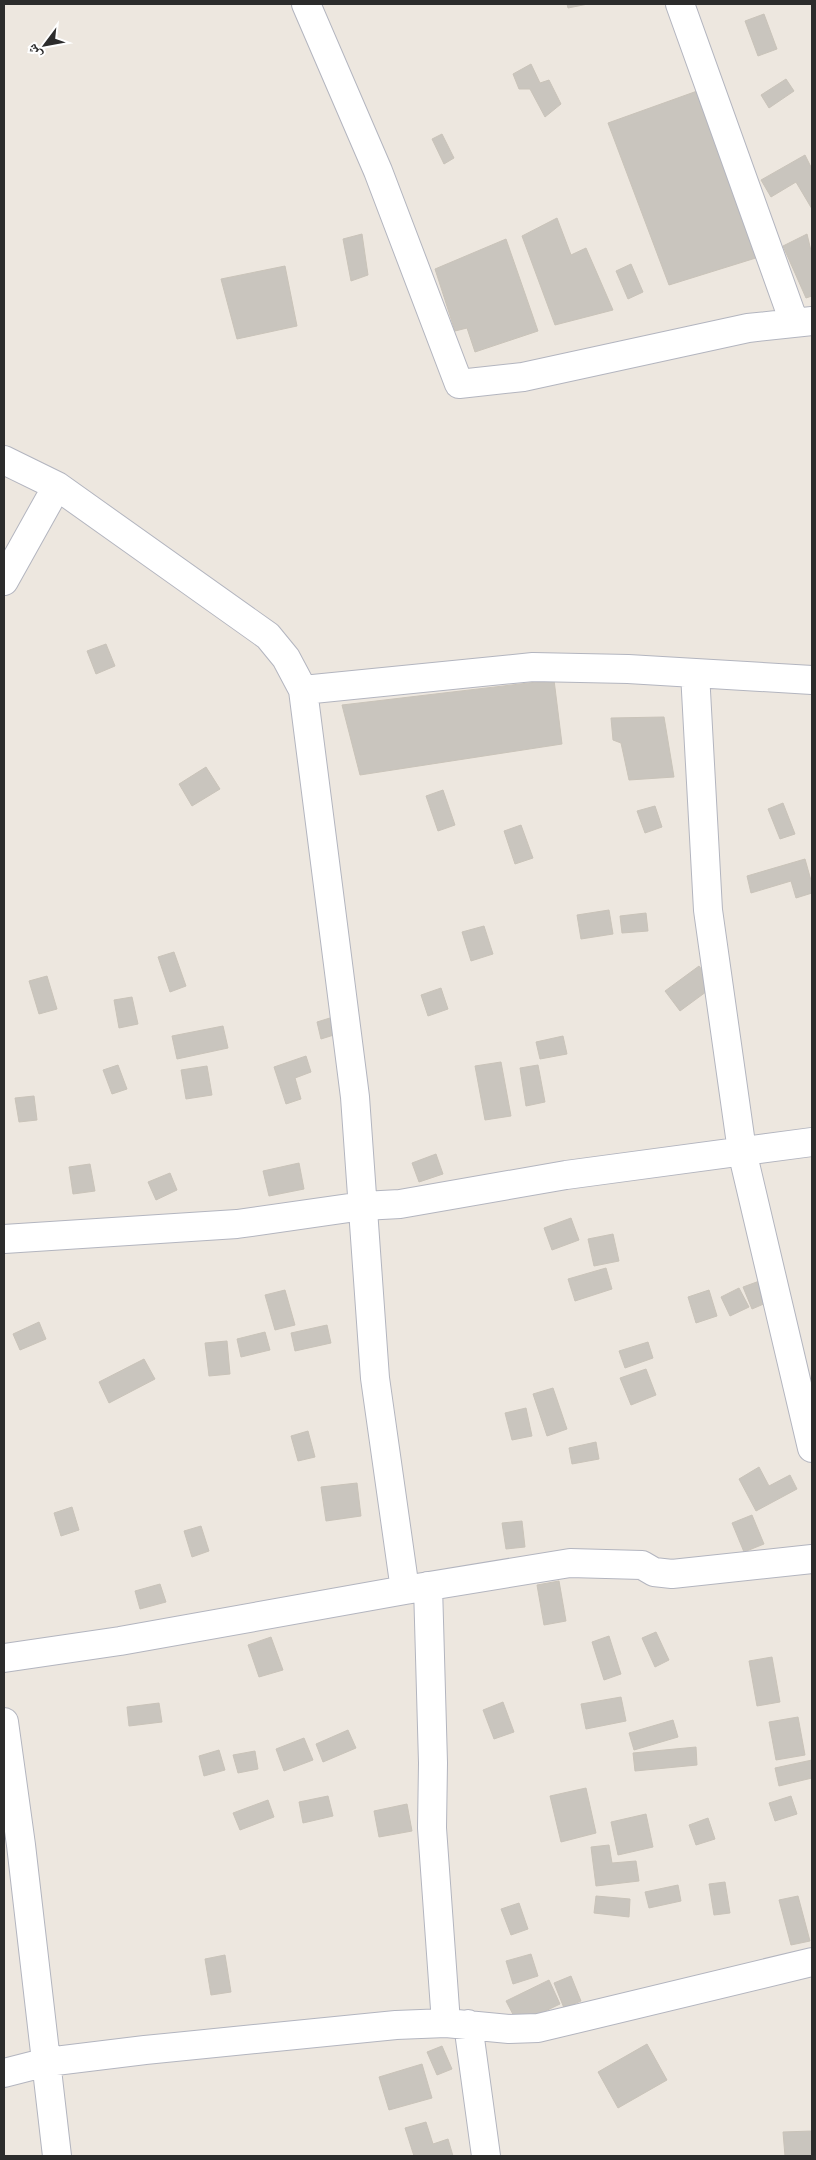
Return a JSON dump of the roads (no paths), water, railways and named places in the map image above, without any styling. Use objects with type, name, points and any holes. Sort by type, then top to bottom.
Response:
[{"type":"street","points":[[306,4],[378,171],[459,384],[523,378],[748,328],[803,321],[680,4]]},
{"type":"street","points":[[4,460],[57,486],[268,636],[286,658],[303,690],[355,1097],[375,1378],[416,1588],[433,1763],[432,1828],[457,2024],[486,2156]]},
{"type":"street","points":[[4,582],[57,486]]},
{"type":"street","points":[[303,690],[533,667],[695,673],[812,680]]},
{"type":"street","points":[[695,673],[708,910],[742,1151],[812,1448]]},
{"type":"street","points":[[4,1239],[237,1224],[362,1206],[400,1204],[566,1175],[812,1142]]},
{"type":"street","points":[[4,1658],[120,1641],[416,1588],[570,1563],[642,1565],[654,1572],[672,1574],[812,1559]]},
{"type":"street","points":[[4,1722],[57,2156]]},
{"type":"street","points":[[4,2073],[47,2062],[145,2050],[396,2025],[457,2024],[508,2029],[538,2028],[812,1962]]}]
